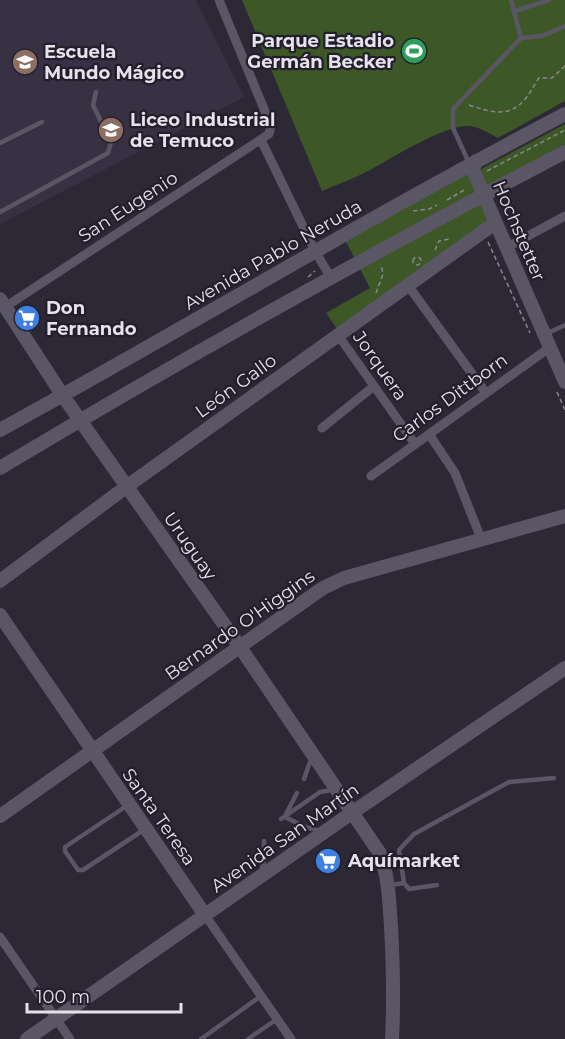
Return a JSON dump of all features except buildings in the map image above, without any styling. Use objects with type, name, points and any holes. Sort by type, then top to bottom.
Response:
[{"type":"main road","name":"Avenida Pablo Neruda","points":[[0,430],[315,251],[474,167],[565,114]]},
{"type":"main road","points":[[0,468],[81,419],[331,278],[565,152]]},
{"type":"main road","name":"Hochstetter","points":[[474,167],[561,387]]},
{"type":"main road","name":"León Gallo","points":[[0,580],[407,284],[495,223]]},
{"type":"main road","name":"Uruguay","points":[[2,303],[63,396],[240,647],[379,852],[387,874],[388,885],[392,958],[392,1039]]},
{"type":"main road","name":"Bernardo O'Higgins","points":[[0,816],[312,595],[333,583],[565,516]]},
{"type":"main road","name":"Santa Teresa","points":[[0,615],[205,915]]},
{"type":"main road","name":"Avenida San Martín","points":[[34,1037],[57,1018],[259,877],[565,668]]},
{"type":"street","points":[[219,0],[271,126],[265,137],[315,251],[331,278]]},
{"type":"street","name":"San Eugenio","points":[[2,303],[265,137]]},
{"type":"street","points":[[506,248],[565,216]]},
{"type":"street","points":[[407,284],[486,393]]},
{"type":"street","name":"Jorquera","points":[[338,335],[415,444]]},
{"type":"street","name":"Carlos Dittborn","points":[[371,476],[486,393],[541,339]]},
{"type":"street","points":[[322,428],[374,386]]},
{"type":"street","points":[[429,434],[455,473],[482,541]]},
{"type":"street","name":"Santa Teresa","points":[[205,915],[291,1039]]},
{"type":"street","points":[[0,936],[70,1039]]},
{"type":"lane","points":[[511,0],[521,38]]},
{"type":"lane","points":[[515,11],[549,0]]},
{"type":"lane","points":[[474,167],[453,129],[453,109],[521,38],[542,36],[565,26]]},
{"type":"lane","points":[[0,212],[108,153],[111,142],[93,105],[96,92]]},
{"type":"lane","points":[[0,143],[42,122]]},
{"type":"lane","points":[[541,339],[565,325]]},
{"type":"lane","points":[[304,779],[313,753]]},
{"type":"lane","points":[[437,885],[409,889],[404,883],[399,850],[414,834],[509,782],[554,778]]},
{"type":"lane","points":[[283,818],[320,792],[330,790],[340,793]]},
{"type":"lane","points":[[283,818],[297,793]]},
{"type":"lane","points":[[129,805],[65,848],[65,851],[80,871],[145,829]]},
{"type":"lane","points":[[283,818],[325,832]]},
{"type":"lane","points":[[259,877],[264,861],[264,841]]},
{"type":"lane","points":[[388,885],[404,883]]},
{"type":"lane","points":[[201,1039],[261,996]]},
{"type":"lane","points":[[248,1039],[277,1019]]},
{"type":"path","points":[[460,101],[495,112],[514,110],[526,98],[539,78],[552,78],[565,66]]},
{"type":"path","points":[[474,167],[565,130]]},
{"type":"path","points":[[483,231],[541,339]]},
{"type":"path","points":[[374,296],[383,274],[380,252]]},
{"type":"path","points":[[561,387],[565,410]]},
{"type":"shaded area","name":"Liceo Industrial de Temuco","points":[[0,0],[196,0],[244,97],[0,224]]},
{"type":"green space","name":"Parque Estadio Germán Becker","points":[[242,0],[565,0],[565,101],[498,138],[471,126],[445,131],[364,173],[322,191]]},
{"type":"green space","points":[[565,124],[565,150],[490,190],[477,174],[483,168]]},
{"type":"green space","points":[[469,167],[491,222],[339,332],[326,313],[370,288],[344,238]]},
{"type":"place","name":"Parque Estadio Germán Becker","points":[[414,51]]},
{"type":"place","name":"Escuela Mundo Mágico","points":[[25,62]]},
{"type":"place","name":"Liceo Industrial de Temuco","points":[[111,130]]},
{"type":"place","name":"Don Fernando","points":[[27,318]]},
{"type":"place","name":"Aquímarket","points":[[328,861]]}]
